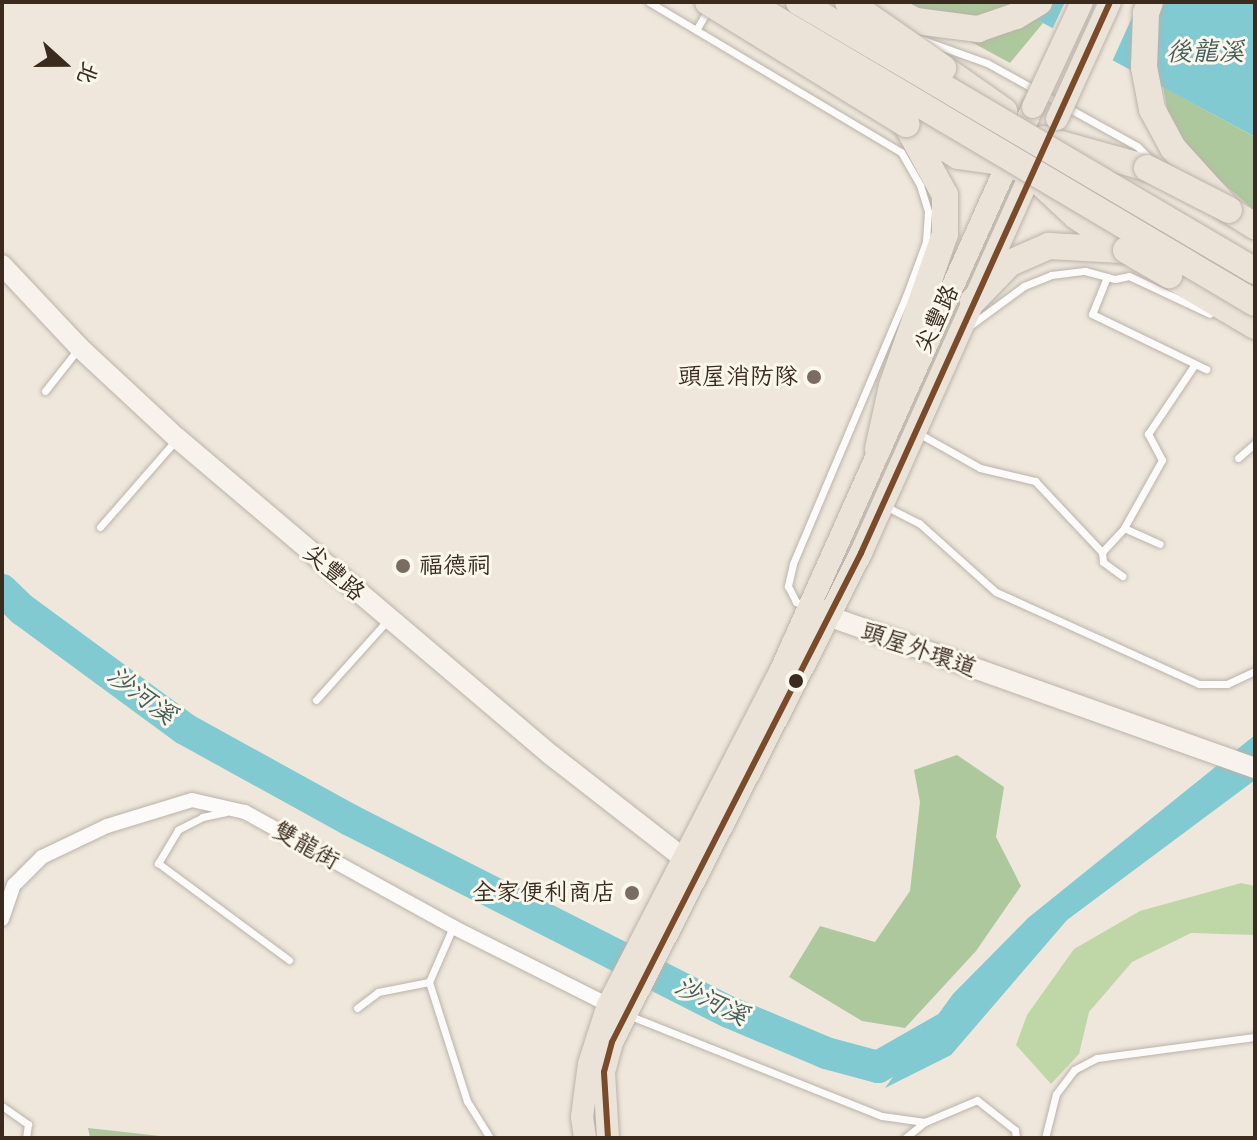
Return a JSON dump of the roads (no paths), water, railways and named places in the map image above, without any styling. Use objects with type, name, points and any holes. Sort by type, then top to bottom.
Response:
[{"type":"highway","points":[[711,2],[958,156],[1019,168],[1127,263]]},
{"type":"highway","points":[[747,2],[1255,303]]},
{"type":"highway","points":[[799,2],[1255,271]]},
{"type":"highway","points":[[879,2],[916,21],[978,29],[1016,16],[1039,2]]},
{"type":"highway","points":[[1150,2],[1144,67],[1152,109],[1173,148],[1229,210]]},
{"type":"highway","points":[[840,6],[1051,130],[1147,168],[1255,226]]},
{"type":"highway","points":[[878,449],[892,386],[945,234],[945,195],[906,124]]},
{"type":"highway","points":[[973,301],[1010,263],[1049,246],[1127,263],[1255,326]]},
{"type":"main road","name":"尖豐路","points":[[616,1009],[692,864],[829,619],[916,432],[973,301],[1019,168],[1028,116],[1082,2]]},
{"type":"main road","name":"尖豐路","points":[[692,864],[878,449],[1019,168],[1051,130],[1110,2]]},
{"type":"main road","points":[[585,1138],[582,1117],[589,1064],[616,1009]]},
{"type":"main road","points":[[608,1138],[604,1072],[616,1009]]},
{"type":"street","name":"尖豐路","points":[[2,265],[79,347],[177,438],[388,620],[692,864]]},
{"type":"street","name":"頭屋外環道","points":[[808,608],[829,619],[1255,768]]},
{"type":"street","name":"雙龍街","points":[[2,919],[14,885],[42,857],[107,826],[192,800],[245,812],[453,927],[616,1009]]},
{"type":"lane","points":[[649,2],[901,152],[920,185],[928,212],[926,242],[906,296],[793,564],[788,586],[796,602],[808,608]]},
{"type":"lane","points":[[696,30],[711,2]]},
{"type":"lane","points":[[815,2],[840,6],[987,63],[1137,146],[1170,179],[1164,192]]},
{"type":"lane","points":[[1153,220],[1158,206]]},
{"type":"lane","points":[[1147,234],[1127,263],[1107,277],[1092,314],[1206,369]]},
{"type":"lane","points":[[1127,263],[1255,337]]},
{"type":"lane","points":[[960,333],[1024,286],[1051,275],[1085,271],[1107,277]]},
{"type":"lane","points":[[45,391],[79,347]]},
{"type":"lane","points":[[1102,552],[1124,528],[1162,460],[1148,434],[1195,364]]},
{"type":"lane","points":[[916,432],[980,468],[1035,481],[1102,552],[1103,562],[1122,576]]},
{"type":"lane","points":[[100,527],[177,438]]},
{"type":"lane","points":[[1238,458],[1255,443]]},
{"type":"lane","points":[[881,505],[919,523],[996,592],[1199,684],[1227,684],[1255,671]]},
{"type":"lane","points":[[1124,528],[1160,544]]},
{"type":"lane","points":[[316,700],[388,620]]},
{"type":"lane","points":[[232,811],[203,817],[178,830],[158,863],[289,960]]},
{"type":"lane","points":[[453,927],[429,982],[467,1101],[490,1138]]},
{"type":"lane","points":[[357,1008],[378,992],[429,982]]},
{"type":"lane","points":[[616,1009],[859,1108],[882,1116],[925,1122]]},
{"type":"lane","points":[[1045,1138],[1056,1094],[1074,1070],[1097,1058],[1255,1037]]},
{"type":"lane","points":[[905,1138],[925,1122],[977,1100],[1015,1130],[1016,1138]]},
{"type":"lane","points":[[2,1106],[28,1124],[26,1138]]},
{"type":"water","name":"後龍溪","points":[[1004,2],[1255,2],[1255,137],[1248,133]]},
{"type":"water","points":[[1255,735],[1255,780],[1067,920],[951,1055],[885,1088],[953,994],[1028,918]]},
{"type":"waterway","name":"沙河溪","points":[[2,590],[23,610],[185,729],[350,820],[729,1012],[826,1053],[878,1067],[953,1024]]},
{"type":"place","name":"頭屋消防隊","points":[[814,377]]},
{"type":"place","name":"福德祠","points":[[403,566]]},
{"type":"place","name":"全家便利商店","points":[[632,893]]}]
